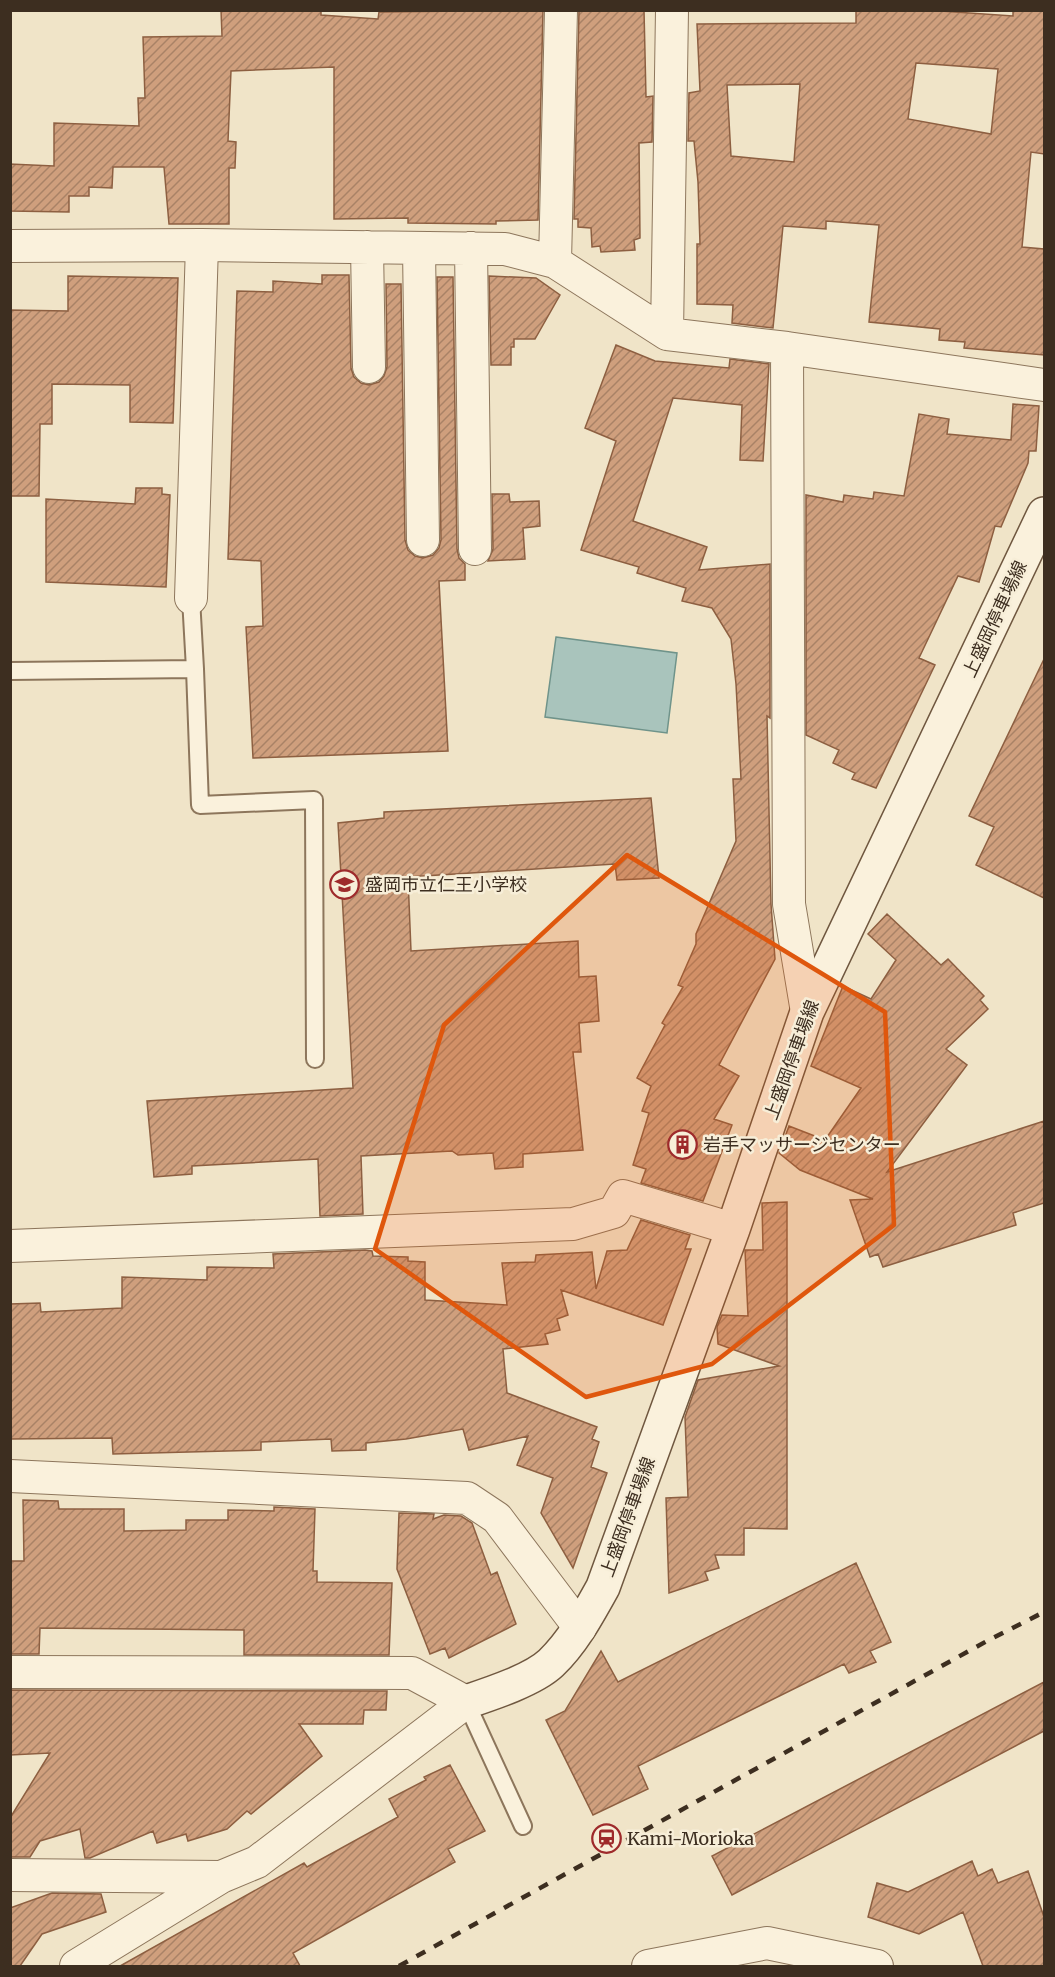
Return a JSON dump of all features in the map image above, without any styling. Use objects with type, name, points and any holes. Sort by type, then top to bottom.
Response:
[{"type":"main road","name":"上盛岡停車場線","points":[[466,1702],[506,1688],[549,1665],[580,1628],[603,1587],[733,1229],[807,1012],[1044,514]]},
{"type":"street","points":[[555,262],[561,10]]},
{"type":"street","points":[[668,334],[672,10]]},
{"type":"street","points":[[191,598],[202,245]]},
{"type":"street","points":[[10,246],[202,245],[505,249],[555,262],[668,334],[787,348],[1044,385]]},
{"type":"street","points":[[367,247],[369,367]]},
{"type":"street","points":[[419,248],[423,540]]},
{"type":"street","points":[[471,248],[475,549]]},
{"type":"street","points":[[787,348],[789,904],[807,1012]]},
{"type":"street","points":[[10,1246],[573,1224],[614,1212],[623,1196],[733,1229]]},
{"type":"street","points":[[10,1476],[467,1498],[497,1518],[580,1628]]},
{"type":"street","points":[[10,1672],[412,1673],[466,1702],[257,1862],[221,1877],[76,1966]]},
{"type":"street","points":[[10,1875],[221,1877]]},
{"type":"street","points":[[648,1966],[768,1954],[877,1966]]},
{"type":"lane","points":[[191,598],[200,805],[314,800],[315,1059]]},
{"type":"lane","points":[[10,671],[195,669]]},
{"type":"lane","points":[[466,1702],[523,1826]]},
{"type":"highlighted area","points":[[627,855],[885,1012],[894,1225],[712,1364],[586,1397],[375,1249],[444,1025]]},
{"type":"water","points":[[556,637],[677,653],[667,733],[545,717]]},
{"type":"building","points":[[221,10],[321,10],[321,15],[378,19],[379,12],[543,10],[538,220],[496,221],[496,224],[408,223],[408,218],[334,219],[334,67],[231,71],[228,141],[236,142],[235,168],[229,168],[229,224],[169,224],[164,167],[113,167],[112,188],[89,187],[89,196],[69,196],[69,212],[10,211],[10,164],[54,166],[54,123],[139,126],[138,98],[145,98],[143,37],[222,36]]},
{"type":"building","points":[[579,10],[644,10],[646,97],[653,96],[652,142],[639,143],[640,238],[634,240],[635,250],[601,252],[600,246],[592,247],[591,228],[578,227],[578,219],[574,219]]},
{"type":"building","points":[[856,10],[926,10],[1013,16],[1013,10],[1044,10],[1044,154],[1031,152],[1022,247],[1044,249],[1044,355],[964,348],[965,342],[939,340],[940,329],[869,322],[879,225],[826,221],[826,229],[783,226],[773,328],[732,323],[733,305],[697,304],[697,244],[700,244],[698,182],[694,141],[688,141],[689,93],[700,91],[697,24],[856,23]],"holes":[[[916,63],[998,69],[991,134],[908,119]],[[800,84],[794,162],[731,156],[727,85]]]},
{"type":"building","points":[[322,275],[349,275],[351,368],[354,377],[361,383],[369,385],[379,382],[387,367],[386,284],[401,284],[405,540],[408,550],[415,556],[423,558],[433,555],[439,548],[441,540],[437,277],[453,277],[457,549],[459,558],[465,564],[465,580],[439,581],[448,751],[253,758],[246,627],[263,626],[261,561],[228,559],[237,291],[273,292],[273,281],[322,284]]},
{"type":"building","points":[[68,276],[178,278],[173,423],[130,422],[130,385],[52,384],[52,424],[40,424],[39,496],[10,496],[10,310],[68,311]]},
{"type":"building","points":[[489,276],[536,278],[560,295],[535,339],[514,339],[514,347],[511,347],[511,365],[491,365]]},
{"type":"building","points":[[616,345],[655,361],[729,368],[730,359],[769,364],[763,461],[740,460],[742,405],[673,398],[633,521],[707,547],[699,570],[770,564],[770,718],[767,716],[771,904],[775,959],[719,1065],[739,1076],[714,1119],[732,1125],[703,1201],[641,1183],[646,1169],[633,1165],[649,1113],[642,1111],[651,1086],[637,1078],[665,1025],[662,1023],[683,987],[678,985],[696,944],[696,934],[736,841],[733,779],[741,779],[736,684],[731,639],[712,608],[682,601],[686,588],[637,573],[639,567],[581,550],[616,441],[585,428]]},
{"type":"building","points":[[1013,404],[1039,406],[1036,451],[1029,451],[1028,463],[1001,527],[995,526],[979,582],[958,576],[919,658],[935,665],[876,788],[852,779],[855,773],[833,763],[839,750],[806,735],[806,495],[843,502],[844,495],[873,499],[874,492],[904,496],[919,414],[949,419],[947,434],[1011,440]]},
{"type":"building","points":[[136,488],[162,488],[162,494],[170,495],[166,587],[46,582],[46,499],[135,504]]},
{"type":"building","points":[[492,494],[509,494],[510,502],[539,501],[540,526],[523,528],[525,559],[488,561],[493,549]]},
{"type":"building","points":[[1044,659],[1044,898],[976,865],[994,827],[969,816]]},
{"type":"building","points":[[651,798],[659,878],[617,880],[615,864],[408,877],[411,951],[578,941],[579,977],[596,976],[599,1021],[579,1023],[581,1052],[573,1052],[583,1150],[523,1154],[523,1167],[495,1169],[493,1153],[458,1155],[452,1151],[361,1156],[363,1214],[320,1216],[318,1159],[192,1166],[192,1174],[154,1177],[147,1101],[353,1088],[338,823],[384,818],[384,812]]},
{"type":"building","points":[[887,914],[941,965],[948,959],[984,996],[980,1000],[988,1009],[946,1049],[967,1065],[887,1172],[1044,1121],[1044,1203],[1013,1213],[1016,1225],[883,1267],[878,1254],[870,1257],[850,1200],[873,1199],[800,1170],[779,1153],[789,1126],[825,1140],[861,1088],[811,1066],[843,986],[871,999],[896,960],[868,934]]},
{"type":"building","points":[[787,1202],[787,1529],[744,1528],[744,1555],[715,1555],[719,1568],[705,1572],[708,1580],[669,1593],[666,1498],[688,1497],[685,1417],[698,1380],[779,1366],[718,1344],[717,1327],[722,1315],[748,1316],[745,1250],[763,1250],[762,1203]]},
{"type":"building","points":[[641,1220],[690,1235],[685,1249],[691,1249],[663,1325],[561,1290],[568,1315],[557,1319],[560,1330],[545,1334],[548,1344],[503,1349],[507,1393],[597,1427],[592,1439],[599,1442],[591,1467],[607,1473],[573,1568],[541,1513],[553,1478],[517,1465],[528,1436],[469,1450],[463,1429],[366,1443],[366,1450],[332,1451],[331,1439],[261,1442],[261,1450],[113,1454],[112,1438],[11,1439],[10,1304],[40,1303],[41,1312],[122,1308],[122,1277],[207,1280],[207,1267],[274,1268],[273,1254],[365,1250],[372,1251],[373,1256],[408,1257],[408,1261],[425,1262],[425,1300],[507,1305],[502,1263],[535,1262],[536,1255],[592,1252],[596,1289],[607,1251],[627,1250]]},
{"type":"building","points":[[23,1500],[58,1501],[59,1509],[124,1509],[124,1531],[186,1530],[186,1520],[228,1520],[228,1510],[274,1511],[274,1507],[315,1509],[313,1571],[317,1571],[317,1582],[392,1583],[389,1655],[244,1655],[244,1630],[40,1628],[39,1654],[10,1654],[10,1561],[24,1561]]},
{"type":"building","points":[[399,1513],[434,1514],[433,1519],[444,1515],[461,1516],[472,1523],[491,1575],[497,1572],[516,1624],[449,1658],[445,1648],[430,1654],[397,1569]]},
{"type":"building","points":[[856,1563],[891,1642],[870,1651],[876,1662],[849,1673],[844,1664],[638,1766],[648,1789],[593,1815],[546,1720],[565,1711],[601,1651],[618,1682]]},
{"type":"building","points":[[1044,1682],[1044,1731],[732,1895],[712,1856]]},
{"type":"building","points":[[10,1690],[387,1691],[386,1710],[364,1710],[363,1724],[299,1724],[322,1756],[251,1814],[247,1811],[227,1829],[188,1841],[186,1834],[157,1843],[153,1831],[90,1858],[85,1858],[80,1829],[40,1841],[30,1857],[10,1857],[10,1818],[50,1753],[10,1755]]},
{"type":"building","points":[[450,1765],[485,1831],[448,1849],[455,1862],[293,1953],[300,1966],[120,1966],[304,1863],[307,1867],[398,1817],[389,1799],[426,1780],[424,1777]]},
{"type":"building","points":[[972,1861],[978,1876],[992,1869],[998,1883],[1028,1871],[1044,1917],[1044,1966],[983,1966],[963,1912],[919,1934],[868,1917],[877,1883],[908,1892]]},
{"type":"building","points":[[52,1893],[101,1894],[106,1912],[42,1934],[20,1966],[10,1966],[10,1908]]},
{"type":"railway","points":[[399,1966],[987,1641],[1044,1612]]},
{"type":"place","name":"盛岡市立仁王小学校","points":[[344,885]]},
{"type":"place","name":"岩手マッサージセンター","points":[[682,1145]]},
{"type":"place","name":"Kami-Morioka","points":[[606,1839]]}]
